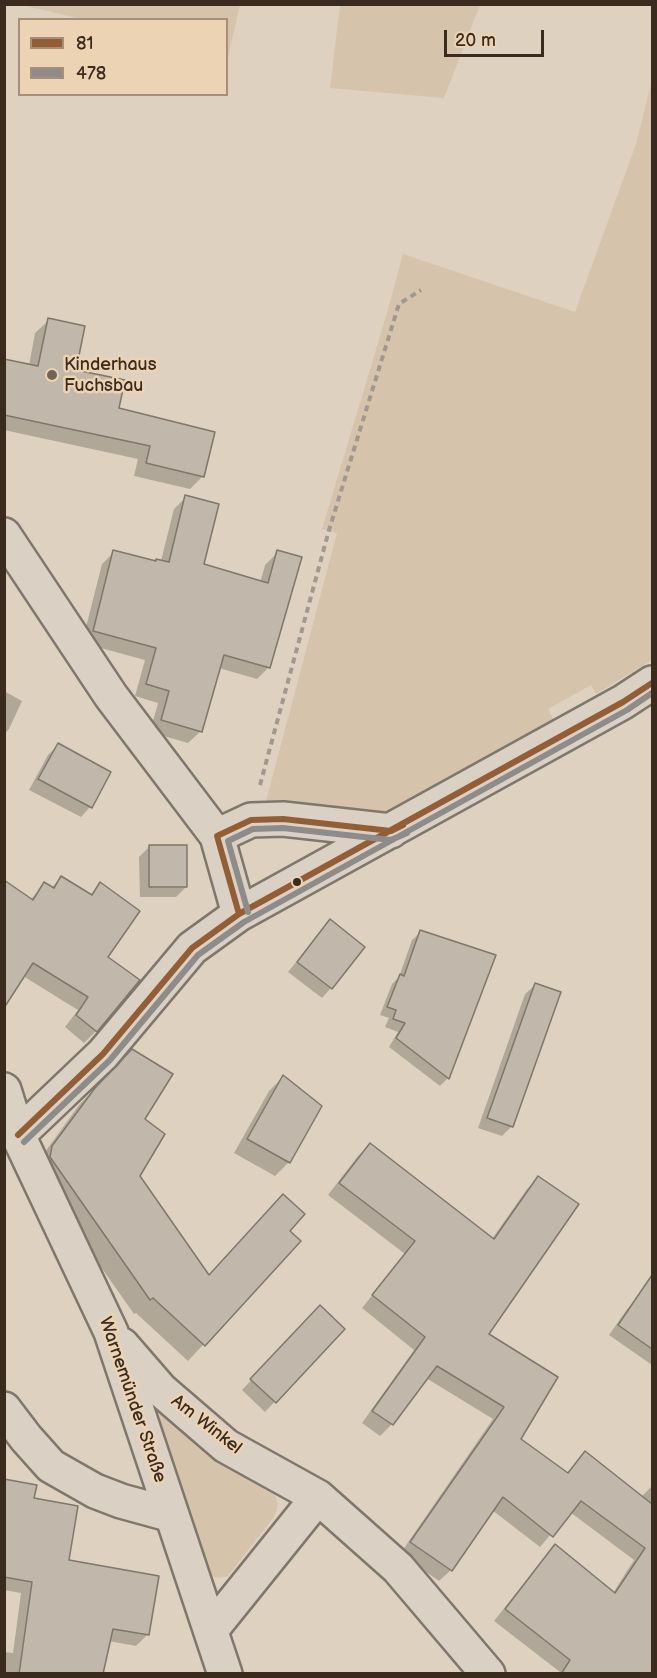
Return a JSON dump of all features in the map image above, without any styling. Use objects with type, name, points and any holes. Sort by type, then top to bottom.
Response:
[{"type":"street","points":[[4,535],[111,696],[217,836],[239,914]]},
{"type":"street","points":[[11,1132],[103,1054],[192,948],[239,914],[652,683]]},
{"type":"street","points":[[217,836],[251,820],[283,819],[391,831]]},
{"type":"street","name":"Warnemünder Straße","points":[[4,1090],[11,1132],[111,1332],[225,1674]]},
{"type":"street","name":"Am Winkel","points":[[111,1332],[161,1390],[226,1446],[318,1497],[398,1568],[488,1674]]},
{"type":"street","points":[[4,1409],[51,1466],[95,1491],[121,1501],[172,1515]]},
{"type":"street","points":[[211,1630],[318,1497]]},
{"type":"path","points":[[251,820],[329,531],[399,304],[422,290]]},
{"type":"shaded area","points":[[340,4],[480,5],[444,98],[330,88]]},
{"type":"shaded area","points":[[22,5],[240,5],[228,57],[228,18],[77,18]]},
{"type":"shaded area","points":[[652,80],[652,660],[596,694],[591,685],[548,709],[554,720],[392,819],[265,805],[337,533],[322,529],[403,254],[575,312],[636,144]]},
{"type":"shaded area","points":[[164,1409],[272,1491],[276,1498],[278,1504],[274,1517],[228,1576],[214,1577],[203,1569],[165,1452],[159,1415]]},
{"type":"building","name":"Kinderhaus Fuchsbau","points":[[48,318],[85,326],[76,370],[125,380],[119,408],[215,432],[204,477],[146,463],[150,446],[4,415],[4,359],[38,366]]},
{"type":"building","points":[[185,495],[219,504],[204,564],[268,583],[277,550],[302,557],[270,668],[224,655],[202,732],[161,720],[169,691],[146,684],[156,648],[93,631],[113,550],[169,562]]},
{"type":"building","points":[[58,743],[111,772],[92,808],[38,779]]},
{"type":"building","points":[[149,845],[187,845],[187,887],[149,887]]},
{"type":"building","points":[[61,876],[92,895],[100,882],[140,911],[108,957],[140,980],[97,1032],[76,1015],[88,997],[33,963],[4,1008],[4,880],[33,900],[44,882],[54,888]]},
{"type":"building","points":[[330,919],[365,947],[332,989],[297,962]]},
{"type":"building","points":[[420,930],[496,955],[449,1079],[396,1038],[405,1023],[393,1019],[396,1010],[387,1007],[400,974],[404,976]]},
{"type":"building","points":[[535,983],[561,992],[513,1127],[487,1118]]},
{"type":"building","points":[[132,1049],[173,1074],[145,1119],[165,1134],[140,1176],[209,1275],[283,1194],[305,1214],[290,1231],[301,1241],[205,1346],[153,1298],[150,1300],[50,1157],[52,1146],[95,1088]]},
{"type":"building","points":[[283,1075],[322,1106],[290,1163],[247,1139]]},
{"type":"building","points":[[370,1143],[494,1239],[538,1176],[579,1204],[489,1334],[558,1377],[521,1439],[568,1473],[585,1451],[652,1504],[652,1674],[561,1674],[570,1660],[505,1609],[555,1544],[615,1593],[645,1548],[581,1501],[553,1537],[503,1497],[452,1571],[410,1542],[504,1407],[437,1366],[393,1425],[372,1411],[425,1337],[372,1295],[415,1241],[339,1183]]},
{"type":"building","points":[[652,1275],[652,1349],[618,1325]]},
{"type":"building","points":[[320,1305],[345,1329],[276,1403],[250,1379]]},
{"type":"building","points":[[4,1479],[37,1485],[34,1498],[78,1506],[69,1560],[159,1576],[149,1635],[113,1629],[103,1674],[19,1674],[32,1582],[4,1577]]},
{"type":"transit line","name":"81","points":[[18,1135],[103,1054],[192,948],[239,914],[623,702],[652,683]]},
{"type":"transit line","name":"478","points":[[24,1142],[110,1060],[198,955],[244,922],[627,710],[652,693]]},
{"type":"transit line","name":"81","points":[[239,914],[217,836],[251,820],[283,819],[391,831],[403,825]]},
{"type":"transit line","name":"478","points":[[248,912],[228,841],[253,829],[283,828],[391,840],[407,833]]},
{"type":"place","name":"Kinderhaus Fuchsbau","points":[[52,375]]}]
